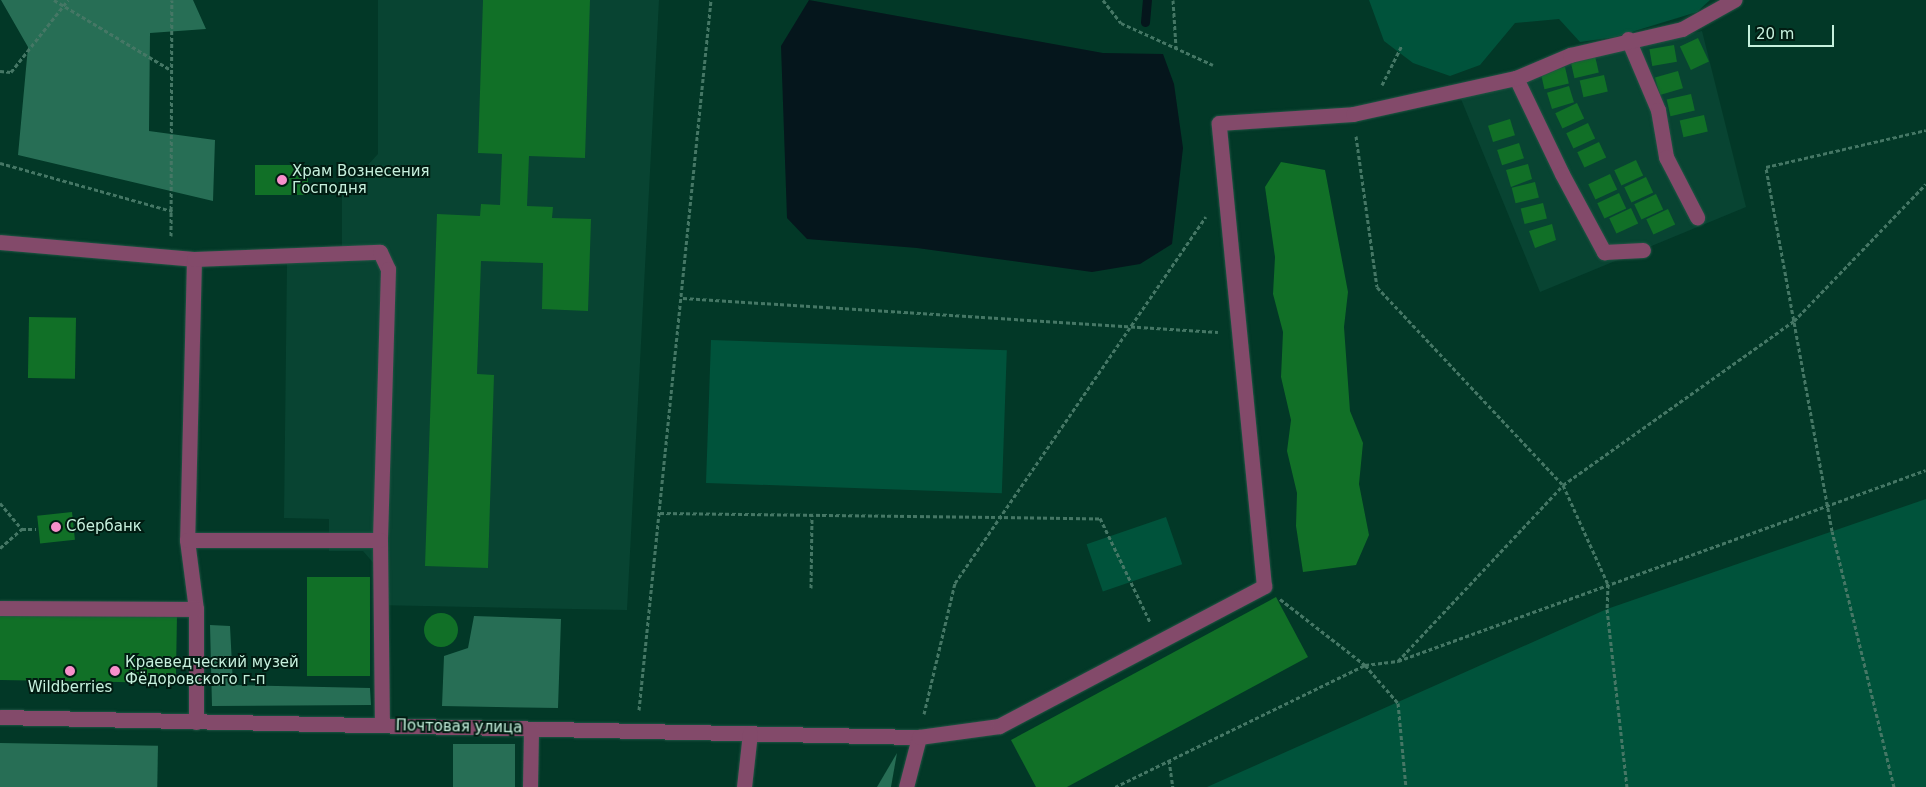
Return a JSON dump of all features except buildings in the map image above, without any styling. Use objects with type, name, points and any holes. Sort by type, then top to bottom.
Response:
[{"type":"street","points":[[1264,586],[1219,123],[1361,113],[1516,78],[1570,55],[1628,39],[1682,29],[1734,0]]},
{"type":"street","points":[[1628,39],[1658,110],[1666,157],[1697,217]]},
{"type":"street","points":[[1516,78],[1562,174],[1604,252],[1643,250]]},
{"type":"street","points":[[0,242],[171,259],[380,252],[388,269],[380,540],[382,725]]},
{"type":"street","points":[[194,259],[187,540],[196,609],[196,722]]},
{"type":"street","points":[[187,540],[380,540]]},
{"type":"street","name":"Почтовая улица","points":[[0,718],[919,737],[998,726],[1264,586]]},
{"type":"street","points":[[0,608],[196,609]]},
{"type":"street","points":[[530,787],[531,729]]},
{"type":"street","points":[[744,787],[750,733]]},
{"type":"street","points":[[906,787],[919,737]]},
{"type":"path","points":[[54,0],[172,70]]},
{"type":"path","points":[[0,71],[11,72],[62,4],[68,0]]},
{"type":"path","points":[[171,259],[172,0]]},
{"type":"path","points":[[636,731],[682,298],[710,0]]},
{"type":"path","points":[[1103,0],[1121,23],[1213,65]]},
{"type":"path","points":[[1172,0],[1176,48]]},
{"type":"path","points":[[1402,45],[1361,113],[1377,287],[1563,485],[1608,584],[1606,609],[1627,787]]},
{"type":"path","points":[[1894,787],[1828,505],[1766,167],[1926,130]]},
{"type":"path","points":[[0,163],[172,211]]},
{"type":"path","points":[[1398,661],[1563,485],[1794,321],[1926,184]]},
{"type":"path","points":[[919,737],[955,583],[1225,189]]},
{"type":"path","points":[[682,298],[1239,333]]},
{"type":"path","points":[[1115,787],[1365,665],[1398,661],[1926,470]]},
{"type":"path","points":[[0,502],[22,529]]},
{"type":"path","points":[[660,514],[1100,518],[1159,641]]},
{"type":"path","points":[[810,588],[812,515]]},
{"type":"path","points":[[0,548],[22,529],[36,529]]},
{"type":"path","points":[[1264,586],[1365,665],[1398,702],[1406,787]]},
{"type":"path","points":[[1169,760],[1173,787]]},
{"type":"shaded area","points":[[1,0],[193,0],[206,29],[150,33],[149,131],[215,140],[213,201],[18,155],[28,47]]},
{"type":"shaded area","points":[[378,0],[659,0],[627,610],[375,605],[376,566],[363,551],[329,551],[329,519],[284,518],[287,264],[342,260],[342,193],[378,154]]},
{"type":"shaded area","points":[[809,0],[1103,53],[1163,54],[1174,84],[1183,148],[1172,244],[1140,264],[1092,272],[917,248],[807,239],[787,218],[781,46]]},
{"type":"shaded area","points":[[1369,0],[1710,0],[1697,12],[1615,37],[1580,42],[1559,19],[1515,23],[1480,65],[1450,76],[1413,63],[1384,41]]},
{"type":"shaded area","points":[[1702,31],[1746,207],[1540,292],[1461,99],[1608,51]]},
{"type":"shaded area","points":[[711,340],[1007,350],[1002,493],[706,483]]},
{"type":"shaded area","points":[[1926,499],[1926,787],[1207,787],[1607,609]]},
{"type":"shaded area","points":[[1166,517],[1182,564],[1103,592],[1087,544]]},
{"type":"shaded area","points":[[474,616],[561,619],[558,708],[442,706],[444,656],[468,648]]},
{"type":"shaded area","points":[[210,625],[230,626],[233,685],[370,688],[371,705],[212,706]]},
{"type":"shaded area","points":[[0,743],[158,746],[157,787],[0,787]]},
{"type":"shaded area","points":[[453,744],[515,744],[515,787],[453,787]]},
{"type":"shaded area","points":[[897,753],[891,787],[877,787]]},
{"type":"waterway","points":[[1145,22],[1147,0]]},
{"type":"place","name":"Храм Вознесения Господня","points":[[282,180]]},
{"type":"place","name":"Сбербанк","points":[[56,527]]},
{"type":"place","name":"Wildberries","points":[[70,671]]},
{"type":"place","name":"Краеведческий музей Фёдоровского г-п","points":[[115,671]]}]
